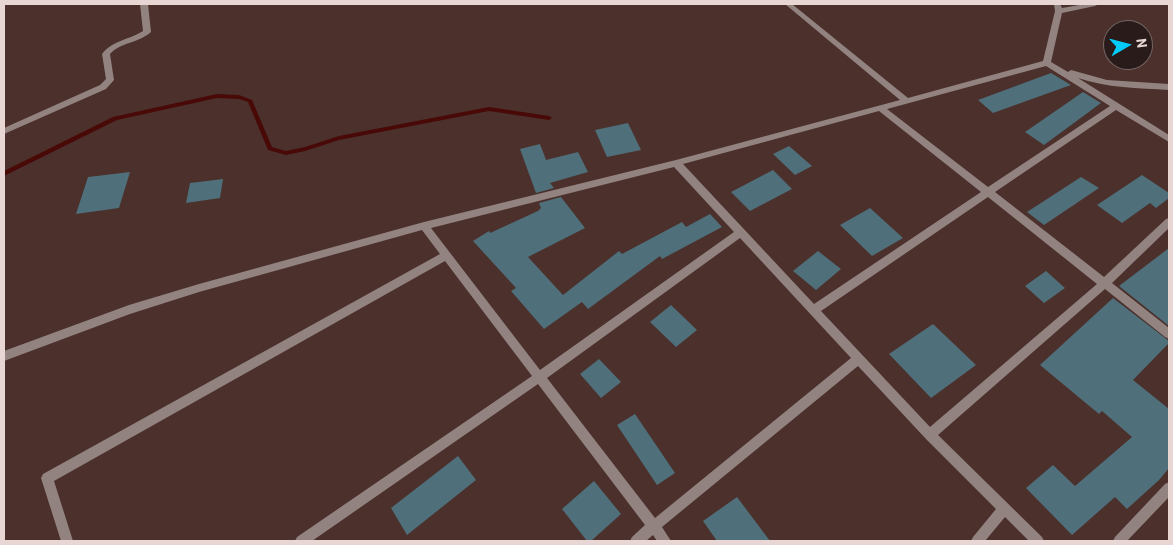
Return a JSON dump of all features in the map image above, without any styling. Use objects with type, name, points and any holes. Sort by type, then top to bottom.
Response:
[{"type":"street","points":[[4,131],[103,87],[110,80],[106,54],[110,48],[140,37],[148,32],[144,4]]},
{"type":"street","points":[[788,4],[906,100]]},
{"type":"street","points":[[1047,63],[1058,8],[1095,4]]},
{"type":"street","points":[[1047,63],[1169,138]]},
{"type":"street","points":[[4,356],[129,310],[199,288],[424,226],[676,162],[1047,63],[1080,77],[1112,83],[1169,87]]},
{"type":"street","points":[[813,310],[1116,106]]},
{"type":"street","points":[[879,107],[1169,334]]},
{"type":"street","points":[[676,162],[740,233],[930,435],[1038,541]]},
{"type":"street","points":[[930,435],[1105,283],[1169,222]]},
{"type":"street","points":[[424,226],[665,541]]},
{"type":"street","points":[[301,541],[539,377],[740,233]]},
{"type":"street","points":[[67,541],[47,478],[446,256]]},
{"type":"street","points":[[636,541],[858,359]]},
{"type":"street","points":[[1119,541],[1169,488]]},
{"type":"street","points":[[977,541],[1005,508]]},
{"type":"building","points":[[1051,73],[1071,85],[993,113],[978,100]]},
{"type":"building","points":[[1083,92],[1101,103],[1044,145],[1025,132]]},
{"type":"building","points":[[628,123],[641,150],[607,157],[595,130]]},
{"type":"building","points":[[540,144],[546,160],[578,152],[588,172],[550,183],[554,188],[536,193],[520,149]]},
{"type":"building","points":[[789,146],[812,166],[795,175],[773,154]]},
{"type":"building","points":[[773,170],[792,189],[750,211],[731,192]]},
{"type":"building","points":[[130,172],[119,208],[76,214],[88,177]]},
{"type":"building","points":[[1142,175],[1169,193],[1169,198],[1156,208],[1150,203],[1122,223],[1097,205]]},
{"type":"building","points":[[1081,177],[1099,188],[1044,225],[1027,212]]},
{"type":"building","points":[[223,179],[220,198],[186,203],[190,183]]},
{"type":"building","points":[[561,197],[585,228],[528,257],[563,295],[619,251],[622,254],[682,222],[686,227],[710,214],[722,227],[662,259],[660,256],[588,309],[582,302],[544,329],[511,291],[516,288],[473,241],[489,231],[490,233],[538,211],[541,208],[539,203]]},
{"type":"building","points":[[870,208],[903,238],[872,256],[840,225]]},
{"type":"building","points":[[1169,248],[1169,326],[1119,286]]},
{"type":"building","points":[[818,251],[841,269],[816,290],[793,271]]},
{"type":"building","points":[[1046,271],[1065,288],[1044,303],[1025,286]]},
{"type":"building","points":[[1113,298],[1169,341],[1133,380],[1169,409],[1169,468],[1159,480],[1127,509],[1115,497],[1072,535],[1026,488],[1053,465],[1075,486],[1132,437],[1102,411],[1099,414],[1040,365]]},
{"type":"building","points":[[671,305],[697,330],[676,347],[650,322]]},
{"type":"building","points":[[933,324],[976,365],[931,398],[889,354]]},
{"type":"building","points":[[599,359],[621,382],[601,398],[580,374]]},
{"type":"building","points":[[635,414],[675,473],[657,485],[617,425]]},
{"type":"building","points":[[458,456],[476,480],[407,535],[391,508]]},
{"type":"building","points":[[594,481],[621,514],[591,541],[587,541],[562,509]]},
{"type":"building","points":[[737,497],[770,541],[717,541],[703,521]]},
{"type":"waterway","points":[[4,174],[115,118],[217,96],[239,97],[250,101],[270,148],[286,153],[339,138],[489,109],[549,118]]}]
